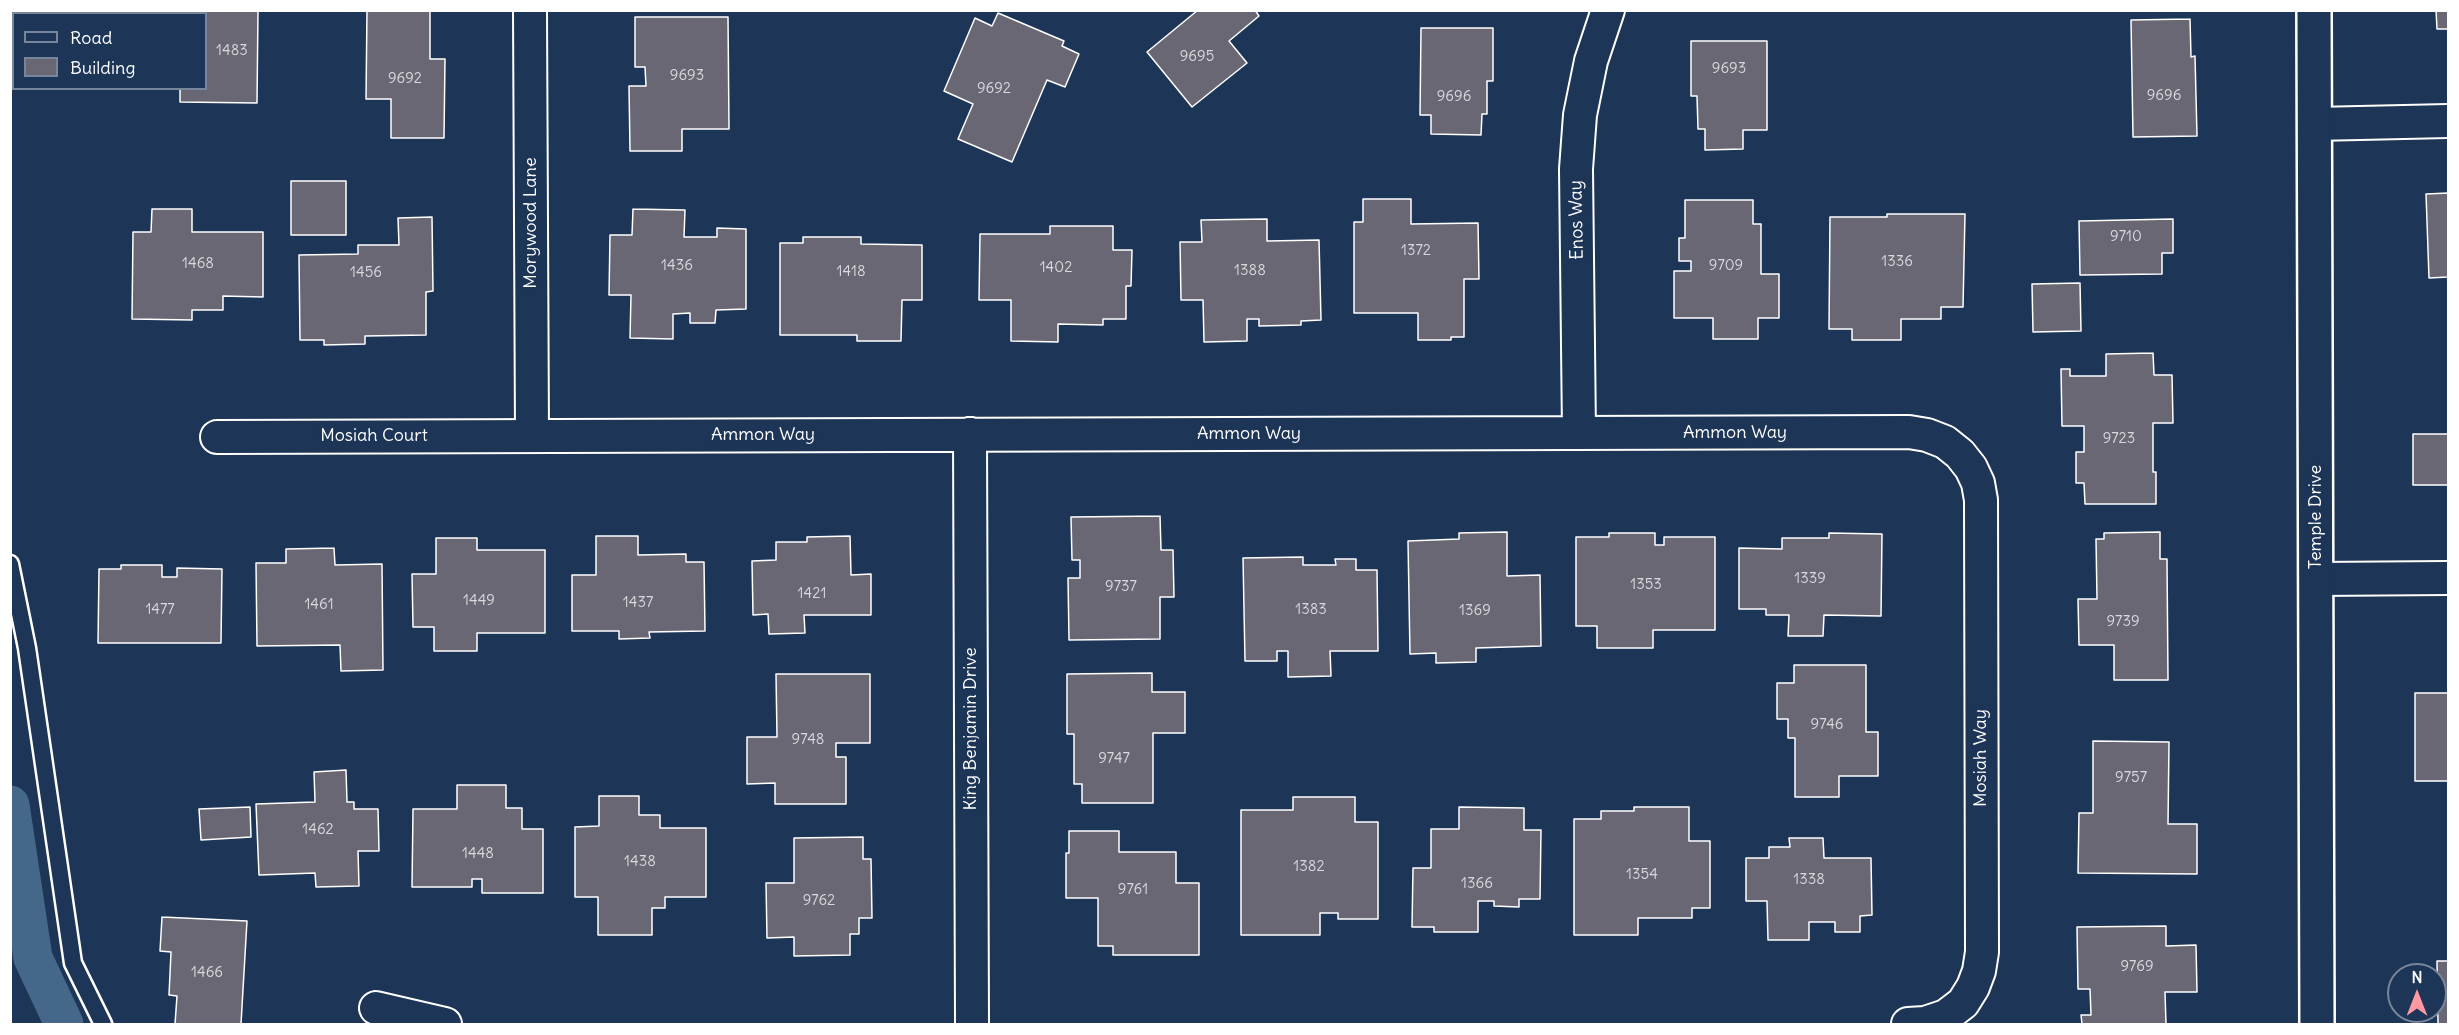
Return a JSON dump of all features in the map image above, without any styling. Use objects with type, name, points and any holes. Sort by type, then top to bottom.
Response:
[{"type":"street","name":"Morywood Lane","points":[[530,10],[532,435]]},
{"type":"street","name":"Enos Way","points":[[1579,433],[1576,169],[1580,115],[1591,61],[1608,10]]},
{"type":"street","name":"Temple Drive","points":[[2314,10],[2317,1024]]},
{"type":"street","points":[[2315,124],[2448,121]]},
{"type":"street","name":"Ammon Way","points":[[532,435],[1909,432],[1927,435],[1945,442],[1960,454]]},
{"type":"street","name":"King Benjamin Drive","points":[[970,434],[972,1024]]},
{"type":"street","name":"Mosiah Court","points":[[217,437],[532,435]]},
{"type":"street","name":"Mosiah Way","points":[[1908,1024],[1926,1023],[1946,1016],[1963,1003],[1979,971],[1982,952],[1981,500],[1978,483],[1960,454]]},
{"type":"street","points":[[2316,579],[2448,578]]},
{"type":"street","points":[[376,1008],[445,1024]]},
{"type":"lane","points":[[10,564],[27,648],[73,963],[104,1024]]},
{"type":"building","points":[[10,10],[13,12],[12,40],[10,41]]},
{"type":"building","points":[[124,10],[258,10],[257,103],[180,102],[180,90],[207,90],[207,12],[124,12]]},
{"type":"building","points":[[367,10],[430,10],[430,59],[445,59],[444,138],[391,138],[391,99],[366,99]]},
{"type":"building","points":[[1198,10],[1255,10],[1259,16],[1229,41],[1247,63],[1192,107],[1147,52]]},
{"type":"building","points":[[2436,10],[2448,10],[2448,29],[2437,29]]},
{"type":"building","points":[[998,13],[1064,41],[1062,46],[1079,54],[1065,87],[1047,80],[1012,162],[958,139],[973,104],[944,91],[975,18],[992,26]]},
{"type":"building","points":[[635,17],[728,17],[729,129],[682,129],[682,151],[630,151],[629,86],[646,86],[645,67],[635,67]]},
{"type":"building","points":[[2190,19],[2191,57],[2195,56],[2197,136],[2133,137],[2131,20]]},
{"type":"building","points":[[1421,28],[1493,28],[1493,81],[1487,81],[1487,114],[1482,114],[1481,135],[1431,134],[1431,115],[1420,115]]},
{"type":"building","points":[[1691,41],[1767,41],[1767,130],[1743,130],[1743,149],[1705,150],[1705,129],[1698,129],[1697,96],[1691,96]]},
{"type":"building","points":[[291,181],[346,181],[346,235],[291,235]]},
{"type":"building","points":[[2448,193],[2448,277],[2429,278],[2426,194]]},
{"type":"building","points":[[1363,199],[1411,199],[1411,224],[1478,223],[1479,279],[1464,279],[1464,337],[1451,337],[1451,340],[1418,340],[1418,313],[1354,313],[1354,222],[1363,222]]},
{"type":"building","points":[[1685,200],[1753,200],[1753,224],[1761,224],[1761,274],[1779,274],[1779,318],[1758,318],[1758,339],[1713,339],[1713,318],[1674,318],[1674,271],[1691,271],[1691,261],[1679,261],[1679,238],[1685,238]]},
{"type":"building","points":[[152,209],[192,209],[192,232],[263,232],[263,297],[223,296],[223,310],[192,310],[192,320],[132,319],[133,232],[151,232]]},
{"type":"building","points":[[633,209],[685,210],[684,237],[717,237],[717,228],[746,229],[746,309],[716,310],[715,323],[690,323],[690,313],[673,314],[673,339],[630,338],[631,295],[609,295],[610,235],[632,235]]},
{"type":"building","points":[[1887,214],[1965,214],[1963,307],[1941,307],[1941,319],[1901,319],[1901,340],[1852,340],[1852,329],[1829,329],[1830,217],[1887,217]]},
{"type":"building","points":[[432,217],[433,291],[426,292],[426,335],[365,336],[365,344],[324,345],[324,340],[300,340],[299,255],[358,254],[358,245],[399,245],[398,218]]},
{"type":"building","points":[[1267,219],[1267,241],[1319,240],[1321,320],[1301,321],[1301,325],[1259,326],[1259,319],[1247,319],[1247,341],[1204,342],[1203,300],[1181,300],[1180,242],[1202,242],[1201,220]]},
{"type":"building","points":[[2173,219],[2173,253],[2162,253],[2162,274],[2080,275],[2079,221]]},
{"type":"building","points":[[1050,226],[1113,226],[1113,250],[1132,250],[1131,286],[1126,286],[1126,319],[1103,319],[1103,325],[1058,324],[1058,342],[1011,341],[1011,300],[979,300],[980,234],[1050,234]]},
{"type":"building","points":[[803,237],[861,237],[861,244],[922,245],[922,300],[902,300],[901,341],[857,341],[857,335],[780,335],[780,243],[803,243]]},
{"type":"building","points":[[2080,283],[2081,331],[2033,332],[2032,284]]},
{"type":"building","points":[[2153,353],[2154,375],[2172,375],[2173,423],[2153,423],[2153,472],[2156,472],[2156,504],[2085,504],[2084,483],[2076,483],[2076,452],[2084,452],[2084,426],[2062,426],[2061,369],[2070,369],[2070,376],[2106,376],[2106,354]]},
{"type":"building","points":[[2413,434],[2448,434],[2448,485],[2413,485]]},
{"type":"building","points":[[1160,516],[1161,550],[1173,550],[1174,597],[1160,597],[1160,639],[1069,640],[1068,578],[1080,578],[1080,560],[1072,560],[1071,517]]},
{"type":"building","points":[[1507,532],[1507,576],[1540,575],[1541,646],[1476,648],[1476,662],[1436,663],[1436,653],[1410,654],[1408,541],[1459,539],[1459,533]]},
{"type":"building","points":[[2160,532],[2160,559],[2167,559],[2168,680],[2114,680],[2114,645],[2079,645],[2078,599],[2097,599],[2096,539],[2104,539],[2104,533]]},
{"type":"building","points":[[1609,533],[1655,533],[1655,545],[1664,545],[1664,537],[1715,537],[1715,630],[1653,630],[1653,648],[1597,648],[1597,626],[1576,626],[1576,537],[1609,537]]},
{"type":"building","points":[[1829,533],[1882,534],[1881,616],[1824,615],[1823,636],[1788,636],[1789,615],[1766,615],[1766,609],[1739,609],[1739,548],[1782,549],[1782,538],[1829,538]]},
{"type":"building","points":[[596,536],[638,536],[638,555],[686,554],[686,562],[704,562],[705,631],[649,632],[650,638],[619,639],[619,631],[572,631],[572,575],[596,575]]},
{"type":"building","points":[[850,536],[851,575],[871,574],[871,615],[804,615],[805,633],[769,634],[768,614],[753,615],[752,561],[776,560],[776,542],[807,542],[807,537]]},
{"type":"building","points":[[436,538],[477,538],[477,550],[545,550],[545,633],[477,633],[477,651],[434,651],[434,627],[413,627],[412,574],[436,574]]},
{"type":"building","points":[[334,548],[335,565],[382,564],[383,670],[341,671],[340,645],[257,646],[256,563],[286,563],[286,549]]},
{"type":"building","points":[[1303,557],[1303,565],[1336,565],[1335,559],[1356,559],[1356,570],[1377,570],[1378,651],[1330,651],[1331,676],[1288,677],[1288,651],[1277,651],[1277,661],[1245,661],[1243,558]]},
{"type":"building","points":[[121,565],[162,565],[162,577],[177,577],[177,568],[222,569],[221,643],[98,643],[99,569],[121,569]]},
{"type":"building","points":[[1794,665],[1866,665],[1866,732],[1878,732],[1878,776],[1839,776],[1839,797],[1795,797],[1795,738],[1788,738],[1788,719],[1777,719],[1777,683],[1794,683]]},
{"type":"building","points":[[1152,673],[1152,692],[1185,692],[1185,733],[1153,733],[1153,803],[1082,803],[1082,784],[1074,784],[1074,734],[1067,734],[1067,674]]},
{"type":"building","points":[[776,674],[870,674],[870,743],[836,743],[836,757],[846,757],[846,804],[775,804],[775,783],[747,784],[747,737],[777,737]]},
{"type":"building","points":[[2415,693],[2448,693],[2448,781],[2415,781]]},
{"type":"building","points":[[2093,741],[2169,742],[2168,824],[2197,824],[2197,874],[2078,873],[2079,813],[2093,813]]},
{"type":"building","points":[[346,770],[347,802],[354,802],[354,809],[378,809],[379,851],[358,851],[359,886],[316,887],[315,873],[259,875],[256,804],[315,802],[314,772]]},
{"type":"building","points":[[457,785],[506,785],[506,808],[522,808],[522,829],[543,829],[543,893],[482,893],[482,879],[472,879],[472,887],[412,887],[413,809],[457,809]]},
{"type":"building","points":[[599,796],[639,796],[639,815],[660,815],[660,828],[706,828],[706,897],[665,897],[665,908],[652,908],[652,935],[598,935],[598,897],[575,897],[575,827],[599,826]]},
{"type":"building","points":[[1293,797],[1355,797],[1355,822],[1378,822],[1378,919],[1338,919],[1338,913],[1320,913],[1320,935],[1241,935],[1241,810],[1293,810]]},
{"type":"building","points":[[250,807],[251,837],[201,840],[199,809]]},
{"type":"building","points":[[1459,807],[1524,808],[1524,830],[1541,830],[1540,899],[1519,899],[1519,907],[1494,906],[1494,901],[1478,901],[1478,932],[1434,932],[1434,927],[1412,927],[1413,868],[1431,868],[1431,829],[1459,829]]},
{"type":"building","points":[[1634,807],[1689,807],[1689,841],[1710,841],[1710,908],[1692,908],[1692,918],[1638,918],[1638,935],[1574,935],[1574,819],[1601,819],[1601,811],[1634,811]]},
{"type":"building","points":[[1069,831],[1119,831],[1119,852],[1176,852],[1176,883],[1199,883],[1199,955],[1113,955],[1113,946],[1098,946],[1098,898],[1066,898],[1066,853],[1069,853]]},
{"type":"building","points":[[863,837],[863,859],[871,859],[872,918],[859,918],[859,934],[850,934],[850,955],[794,956],[794,937],[767,938],[766,883],[794,883],[794,838]]},
{"type":"building","points":[[1789,838],[1823,838],[1824,858],[1871,858],[1872,915],[1860,916],[1860,932],[1835,932],[1835,922],[1809,922],[1809,940],[1768,940],[1767,901],[1746,901],[1746,858],[1769,858],[1769,847],[1790,847]]},
{"type":"building","points":[[162,917],[247,921],[241,1024],[175,1024],[177,996],[169,995],[171,952],[160,951]]},
{"type":"building","points":[[2166,926],[2166,946],[2196,945],[2197,992],[2165,992],[2166,1024],[2082,1024],[2081,1015],[2091,1015],[2090,989],[2078,989],[2077,927]]},
{"type":"building","points":[[2437,961],[2448,961],[2448,1024],[2438,1024],[2447,1023],[2447,963],[2437,963]]},
{"type":"waterway","points":[[10,805],[33,958],[64,1024]]}]
